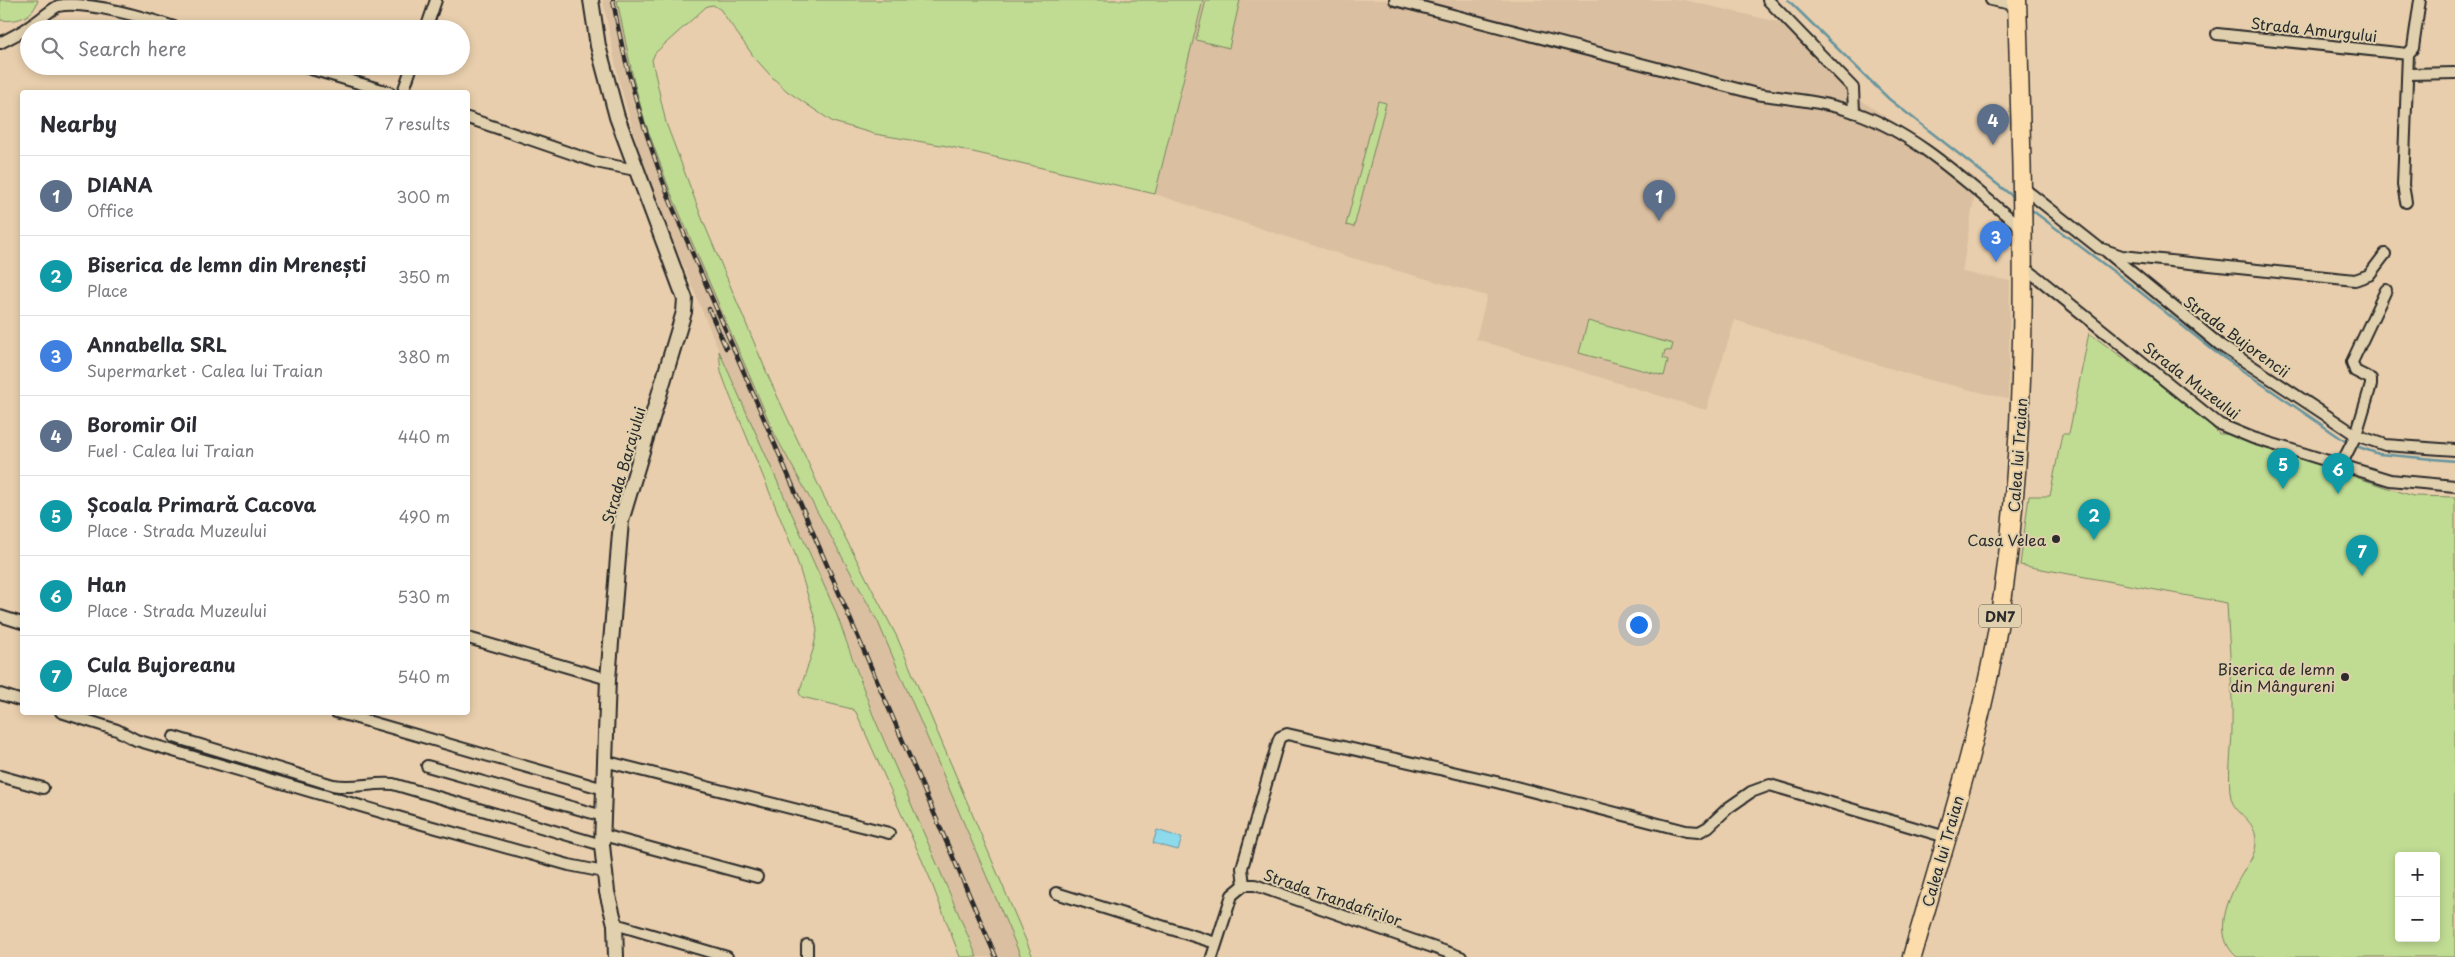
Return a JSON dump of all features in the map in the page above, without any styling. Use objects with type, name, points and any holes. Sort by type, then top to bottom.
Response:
[{"type":"highway","name":"Calea lui Traian","points":[[1912,957],[1982,706],[2004,589],[2020,438],[2023,266],[2017,2]]},
{"type":"street","points":[[429,20],[436,0]]},
{"type":"street","name":"Strada Barajului","points":[[591,0],[598,46],[615,109],[685,299],[684,312],[621,521],[608,679],[602,840],[604,872],[615,924],[616,957]]},
{"type":"street","name":"Strada Bujorencii","points":[[1395,0],[1757,94],[1815,101],[1854,112],[1879,123],[1928,153],[2107,252],[2220,345],[2355,437],[2385,445],[2455,450]]},
{"type":"street","points":[[1768,0],[1853,88],[1854,112]]},
{"type":"street","points":[[1991,0],[2017,2]]},
{"type":"street","points":[[2406,202],[2403,185],[2408,54],[2413,48],[2420,0]]},
{"type":"street","points":[[40,20],[58,6],[83,1],[150,20]]},
{"type":"street","points":[[0,43],[20,32]]},
{"type":"street","name":"Strada Amurgului","points":[[2217,34],[2408,54]]},
{"type":"street","points":[[2408,74],[2455,73]]},
{"type":"street","points":[[324,75],[356,88],[372,90]]},
{"type":"street","points":[[403,90],[409,75]]},
{"type":"street","points":[[470,119],[596,162],[636,170]]},
{"type":"street","name":"Strada Bujorencii","points":[[2107,252],[2133,258],[2355,280],[2369,275],[2385,254]]},
{"type":"street","name":"Strada Muzeului","points":[[2023,266],[2220,424],[2253,438],[2406,483],[2455,486]]},
{"type":"street","points":[[2341,465],[2355,437],[2371,379],[2355,371],[2352,362],[2386,290]]},
{"type":"street","points":[[0,616],[20,622]]},
{"type":"street","points":[[470,639],[608,679]]},
{"type":"street","points":[[0,694],[20,700]]},
{"type":"street","points":[[70,715],[117,730],[136,740],[415,822],[604,872]]},
{"type":"street","points":[[346,715],[604,789]]},
{"type":"street","points":[[1244,885],[1242,868],[1278,742],[1280,737],[1287,734],[1496,782],[1686,831],[1699,832],[1704,830],[1751,792],[1770,785],[1946,837]]},
{"type":"street","points":[[174,737],[333,785],[346,788],[378,783],[393,784],[602,840],[756,877]]},
{"type":"street","points":[[604,761],[890,833]]},
{"type":"street","points":[[426,766],[603,816]]},
{"type":"street","points":[[0,776],[43,788]]},
{"type":"street","name":"Strada Trandafirilor","points":[[1212,957],[1232,894],[1244,885],[1255,885],[1461,957]]},
{"type":"street","points":[[1056,893],[1216,943]]},
{"type":"street","points":[[615,924],[727,957]]},
{"type":"street","points":[[807,945],[807,957]]},
{"type":"shaded area","points":[[603,0],[617,0],[633,78],[655,151],[775,435],[878,622],[1021,957],[977,957],[873,715],[849,645],[719,351],[655,197],[641,157],[619,81]]},
{"type":"shaded area","points":[[1203,0],[1684,0],[1778,22],[1829,67],[1846,90],[1977,179],[1962,272],[2010,281],[2008,399],[1918,377],[1735,320],[1706,410],[1476,339],[1487,296],[1349,257],[1155,194]]},
{"type":"green space","points":[[0,0],[38,0],[32,11],[23,18],[0,20]]},
{"type":"green space","points":[[617,0],[1203,0],[1155,194],[947,146],[875,134],[833,122],[787,91],[771,76],[754,57],[720,9],[713,5],[707,6],[655,53],[652,60],[666,123],[703,221],[769,378],[822,493],[897,637],[1033,957],[1021,957],[878,622],[775,435],[670,191],[645,122],[633,78]]},
{"type":"green space","points":[[1206,0],[1240,0],[1229,48],[1196,40]]},
{"type":"green space","points":[[1378,101],[1386,103],[1354,227],[1346,225]]},
{"type":"green space","points":[[1588,321],[1673,344],[1671,351],[1665,350],[1663,358],[1668,360],[1664,376],[1579,353]]},
{"type":"green space","points":[[2089,333],[2196,411],[2219,434],[2234,434],[2282,453],[2413,496],[2455,497],[2455,957],[2237,957],[2229,948],[2223,927],[2224,916],[2232,894],[2253,855],[2256,843],[2253,828],[2233,804],[2230,791],[2232,698],[2227,603],[2020,565],[2029,496],[2050,496],[2062,434],[2069,434]]},
{"type":"green space","points":[[719,351],[835,610],[873,715],[977,957],[960,957],[929,876],[856,712],[852,709],[802,697],[799,693],[813,650],[817,631],[815,619],[795,554],[721,372]]},
{"type":"water","points":[[1157,830],[1182,838],[1178,850],[1153,843]]},
{"type":"waterway","points":[[1788,0],[1889,99],[2016,199]]},
{"type":"waterway","points":[[2029,208],[2129,283],[2214,351],[2348,443]]},
{"type":"waterway","points":[[2353,445],[2379,454],[2455,461]]},
{"type":"railway","points":[[613,0],[630,80],[654,157],[673,208],[996,957]]},
{"type":"railway","points":[[709,309],[726,348]]},
{"type":"place","name":"Boromir Oil","points":[[1993,145]]},
{"type":"place","name":"DIANA","points":[[1659,221]]},
{"type":"place","name":"Annabella SRL","points":[[1996,262]]},
{"type":"place","name":"Școala Primară Cacova","points":[[2283,489]]},
{"type":"place","name":"Han","points":[[2338,494]]},
{"type":"place","name":"Casa Velea","points":[[2056,539]]},
{"type":"place","name":"Biserica de lemn din Mrenești","points":[[2094,540]]},
{"type":"place","name":"Cula Bujoreanu","points":[[2362,576]]},
{"type":"place","name":"Biserica de lemn din Mângureni","points":[[2345,677]]}]
